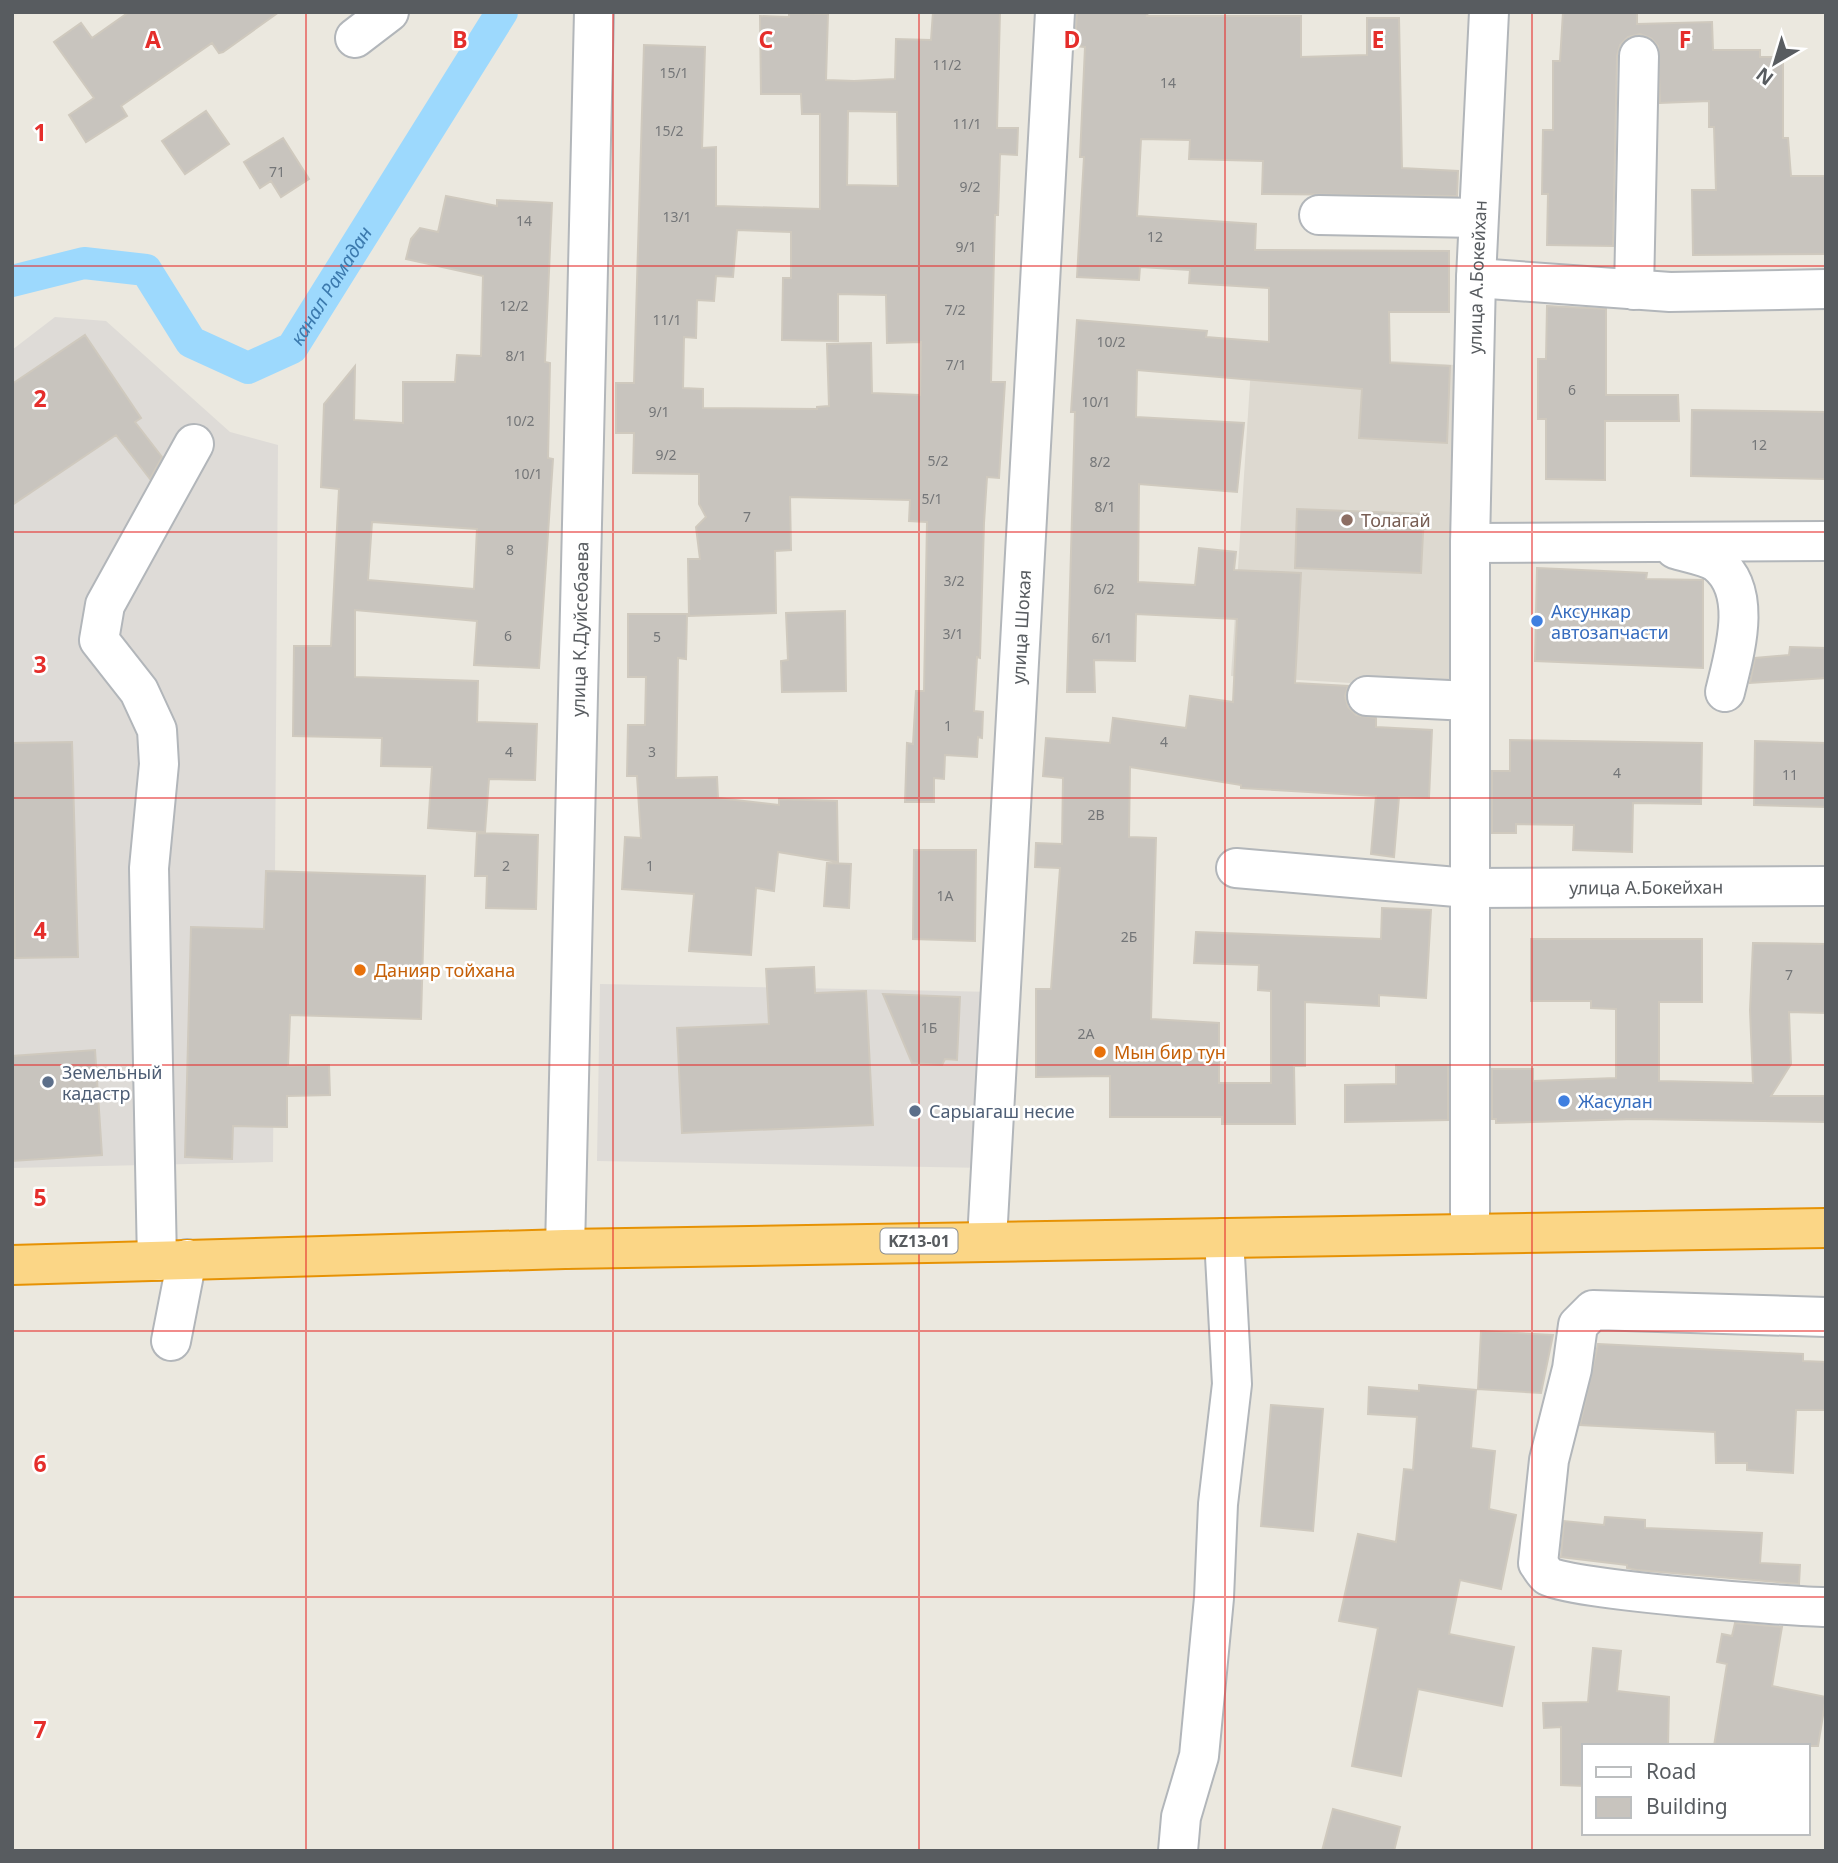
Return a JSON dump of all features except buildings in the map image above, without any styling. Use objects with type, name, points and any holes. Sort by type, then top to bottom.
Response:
[{"type":"highway","name":"KZ13-01","points":[[12,1265],[565,1248],[1826,1228]]},
{"type":"street","points":[[355,38],[389,12]]},
{"type":"street","name":"улица К.Дуйсебаева","points":[[565,1248],[594,12]]},
{"type":"street","name":"улица Шокая","points":[[987,1240],[1055,12]]},
{"type":"street","name":"улица А.Бокейхан","points":[[1470,1234],[1470,543],[1478,218],[1489,12]]},
{"type":"street","points":[[1634,290],[1639,56]]},
{"type":"street","points":[[1319,215],[1478,218]]},
{"type":"street","points":[[1476,278],[1634,290],[1826,289]]},
{"type":"street","points":[[171,1341],[172,1260],[149,867],[159,764],[157,730],[139,691],[99,640],[105,605],[194,444]]},
{"type":"street","points":[[1470,543],[1826,541]]},
{"type":"street","points":[[1650,542],[1716,562],[1734,583],[1738,639],[1726,692]]},
{"type":"street","points":[[1367,696],[1469,701]]},
{"type":"street","name":"улица А.Бокейхан","points":[[1236,868],[1468,888],[1826,886]]},
{"type":"street","points":[[1178,1851],[1181,1817],[1199,1756],[1214,1598],[1219,1504],[1232,1384],[1224,1238]]},
{"type":"street","points":[[1826,1317],[1593,1310],[1585,1315],[1578,1325],[1572,1368],[1549,1460],[1538,1563],[1548,1576],[1597,1586],[1787,1607],[1826,1607]]},
{"type":"shaded area","points":[[55,317],[106,321],[230,432],[278,445],[273,1162],[12,1168],[12,350]]},
{"type":"shaded area","name":"Толагай","points":[[1252,352],[1455,365],[1452,689],[1231,676]]},
{"type":"shaded area","name":"Сарыагаш несие","points":[[600,984],[996,992],[987,1168],[597,1161]]},
{"type":"waterway","name":"канал Рамадан","points":[[12,281],[84,263],[146,270],[191,342],[248,368],[292,348],[502,12]]},
{"type":"place","name":"Толагай","points":[[1347,520]]},
{"type":"place","name":"Аксункар автозапчасти","points":[[1537,621]]},
{"type":"place","name":"Данияр тойхана","points":[[360,970]]},
{"type":"place","name":"Мын бир тун","points":[[1100,1052]]},
{"type":"place","name":"Земельный кадастр","points":[[48,1082]]},
{"type":"place","name":"Жасулан","points":[[1564,1101]]},
{"type":"place","name":"Сарыагаш несие","points":[[915,1111]]}]
